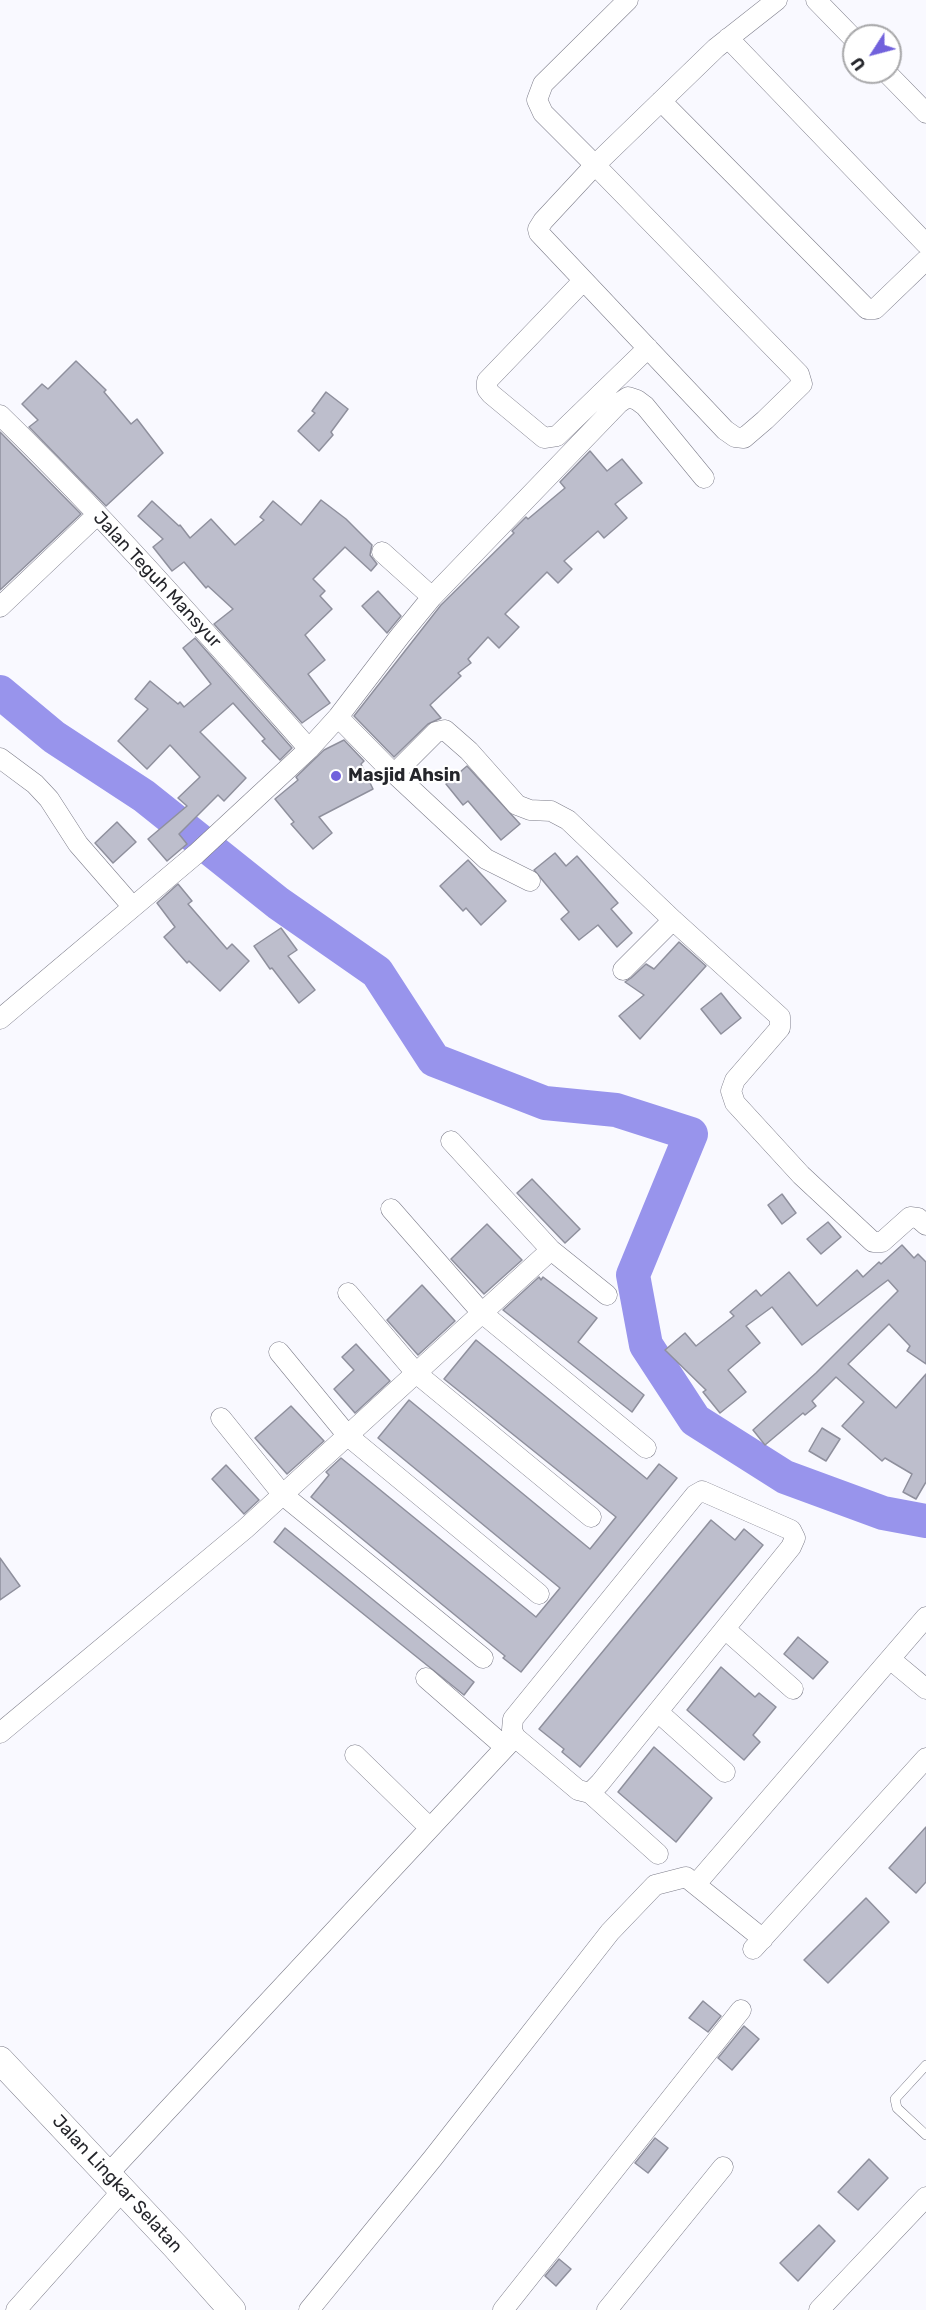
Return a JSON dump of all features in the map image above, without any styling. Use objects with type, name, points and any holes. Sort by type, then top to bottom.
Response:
[{"type":"street","points":[[628,0],[543,84],[537,100],[543,113],[595,165],[799,374],[802,384],[744,438],[739,438],[724,430],[538,230],[543,221],[595,165],[661,101],[728,38],[777,0]]},
{"type":"street","points":[[816,0],[842,27]]},
{"type":"street","points":[[728,38],[926,244]]},
{"type":"street","points":[[898,84],[926,113]]},
{"type":"street","points":[[661,101],[867,309],[875,309],[926,261]]},
{"type":"street","points":[[583,281],[487,381],[487,389],[491,394],[544,438],[553,438],[648,348]]},
{"type":"street","points":[[0,1019],[196,854],[309,749],[338,717],[432,597],[619,403],[628,397],[637,399],[645,406],[704,478]]},
{"type":"street","name":"Jalan Teguh Mansyur","points":[[0,415],[97,515],[309,749]]},
{"type":"street","points":[[0,607],[97,515]]},
{"type":"street","points":[[382,552],[432,597]]},
{"type":"street","points":[[338,717],[486,859],[530,881]]},
{"type":"street","points":[[395,774],[436,732],[441,729],[447,730],[489,773],[513,803],[525,809],[545,810],[563,816],[780,1019],[778,1029],[733,1083],[731,1095],[735,1102],[801,1175],[873,1242],[882,1242],[910,1217],[918,1218],[926,1225]]},
{"type":"street","points":[[0,759],[35,784],[50,799],[78,844],[132,906]]},
{"type":"street","points":[[623,970],[673,920]]},
{"type":"street","points":[[451,1141],[551,1250],[607,1295]]},
{"type":"street","points":[[391,1209],[482,1313],[646,1448]]},
{"type":"street","points":[[0,1733],[245,1529],[551,1250]]},
{"type":"street","points":[[348,1293],[416,1373],[591,1517]]},
{"type":"street","points":[[279,1352],[348,1436],[540,1594]]},
{"type":"street","points":[[221,1418],[283,1494],[483,1658]]},
{"type":"street","points":[[16,2310],[115,2182],[430,1828],[510,1742],[513,1719],[695,1495],[702,1491],[791,1530],[795,1538],[791,1547],[590,1793]]},
{"type":"street","points":[[696,1884],[926,1617]]},
{"type":"street","points":[[725,1629],[793,1689]]},
{"type":"street","points":[[890,1659],[926,1689]]},
{"type":"street","points":[[426,1678],[578,1790],[590,1793],[658,1854]]},
{"type":"street","points":[[658,1712],[725,1772]]},
{"type":"street","points":[[355,1755],[430,1828]]},
{"type":"street","points":[[309,2310],[433,2158],[610,1932],[655,1885],[686,1876],[758,1944],[926,1758]]},
{"type":"street","points":[[503,2310],[741,2010]]},
{"type":"street","name":"Jalan Lingkar Selatan","points":[[0,2060],[232,2310]]},
{"type":"street","points":[[607,2310],[723,2167]]},
{"type":"street","points":[[819,2310],[926,2197]]},
{"type":"lane","points":[[926,2065],[895,2099],[897,2108],[926,2135]]},
{"type":"building","points":[[76,361],[106,390],[104,392],[131,424],[137,419],[163,453],[106,506],[29,427],[38,420],[22,404],[42,384],[48,389]]},
{"type":"building","points":[[326,392],[348,409],[331,432],[333,435],[319,451],[298,431],[315,413],[312,411]]},
{"type":"building","points":[[0,432],[81,514],[0,590]]},
{"type":"building","points":[[590,451],[607,471],[622,459],[642,483],[615,504],[627,518],[604,538],[598,531],[564,561],[572,569],[558,583],[547,572],[505,614],[519,627],[499,648],[488,637],[468,659],[471,663],[458,673],[461,676],[430,705],[441,718],[428,724],[394,757],[354,716],[441,605],[514,533],[512,531],[526,517],[528,519],[565,488],[560,482]]},
{"type":"building","points":[[321,500],[346,519],[372,545],[370,555],[377,564],[371,571],[345,547],[313,579],[325,591],[320,596],[332,609],[305,635],[325,660],[308,674],[330,703],[302,723],[214,624],[233,609],[208,586],[206,588],[184,562],[172,571],[153,547],[163,539],[138,516],[152,501],[180,525],[190,538],[211,519],[235,545],[264,520],[260,517],[273,501],[301,525]]},
{"type":"building","points":[[378,591],[401,616],[387,633],[362,606]]},
{"type":"building","points":[[195,638],[292,748],[280,760],[262,741],[265,739],[233,703],[200,732],[246,778],[224,801],[218,795],[179,834],[187,844],[167,861],[148,839],[187,806],[178,798],[200,777],[170,745],[147,769],[118,741],[148,709],[135,699],[150,681],[184,707],[211,684],[183,648]]},
{"type":"building","points":[[344,740],[364,761],[361,764],[373,789],[319,817],[332,833],[313,849],[291,824],[294,822],[275,799],[298,780],[296,777],[324,750]]},
{"type":"building","points":[[467,766],[520,824],[501,840],[468,801],[463,805],[446,784]]},
{"type":"building","points":[[117,822],[136,842],[113,863],[95,843]]},
{"type":"building","points":[[555,853],[566,866],[577,856],[618,903],[611,909],[632,933],[617,947],[598,925],[579,940],[561,919],[569,912],[534,870]]},
{"type":"building","points":[[468,860],[506,901],[481,925],[466,908],[463,911],[440,886]]},
{"type":"building","points":[[178,884],[192,901],[188,904],[227,949],[232,944],[249,961],[220,991],[189,961],[187,963],[164,937],[175,927],[157,903]]},
{"type":"building","points":[[281,928],[297,950],[288,956],[315,990],[299,1003],[254,946]]},
{"type":"building","points":[[679,942],[706,966],[640,1039],[619,1016],[644,995],[625,982],[646,964],[654,969]]},
{"type":"building","points":[[721,993],[741,1018],[721,1034],[701,1009]]},
{"type":"building","points":[[532,1179],[580,1229],[565,1243],[517,1193]]},
{"type":"building","points":[[782,1194],[796,1213],[782,1224],[768,1205]]},
{"type":"building","points":[[828,1222],[841,1237],[821,1254],[807,1239]]},
{"type":"building","points":[[487,1224],[522,1260],[484,1294],[451,1259]]},
{"type":"building","points":[[902,1245],[914,1258],[918,1254],[926,1262],[926,1364],[907,1351],[910,1346],[889,1324],[848,1364],[896,1408],[926,1374],[926,1482],[916,1499],[903,1492],[912,1474],[885,1458],[882,1461],[842,1426],[864,1402],[836,1377],[812,1401],[816,1406],[805,1415],[803,1413],[765,1445],[753,1430],[816,1373],[898,1291],[888,1280],[802,1345],[772,1307],[746,1326],[760,1343],[728,1370],[746,1392],[720,1413],[703,1392],[706,1390],[665,1350],[685,1333],[696,1346],[734,1316],[730,1312],[756,1290],[761,1296],[789,1272],[817,1306],[857,1270],[863,1277]]},
{"type":"building","points":[[539,1277],[541,1280],[543,1277],[597,1318],[578,1342],[644,1395],[632,1412],[503,1310]]},
{"type":"building","points":[[422,1285],[455,1321],[418,1355],[387,1320]]},
{"type":"building","points":[[476,1340],[647,1479],[659,1464],[677,1478],[521,1672],[503,1658],[505,1656],[311,1497],[329,1475],[326,1472],[341,1458],[536,1617],[560,1588],[378,1438],[409,1400],[590,1549],[616,1517],[444,1379]]},
{"type":"building","points":[[356,1344],[390,1381],[355,1413],[334,1389],[354,1370],[342,1357]]},
{"type":"building","points":[[291,1406],[324,1441],[287,1474],[255,1438]]},
{"type":"building","points":[[822,1428],[840,1439],[826,1461],[809,1451]]},
{"type":"building","points":[[226,1465],[259,1500],[244,1514],[212,1479]]},
{"type":"building","points":[[711,1520],[735,1540],[744,1529],[763,1545],[580,1767],[562,1752],[564,1749],[539,1729]]},
{"type":"building","points":[[285,1528],[474,1682],[464,1695],[274,1542]]},
{"type":"building","points":[[0,1558],[20,1586],[0,1600]]},
{"type":"building","points":[[798,1637],[828,1662],[813,1679],[784,1654]]},
{"type":"building","points":[[721,1667],[755,1697],[759,1693],[776,1707],[753,1735],[760,1742],[744,1760],[687,1710]]},
{"type":"building","points":[[654,1747],[712,1798],[676,1842],[618,1792]]},
{"type":"building","points":[[926,1827],[926,1882],[916,1893],[889,1868]]},
{"type":"building","points":[[866,1898],[889,1922],[828,1983],[804,1960]]},
{"type":"building","points":[[703,2001],[721,2016],[708,2032],[689,2018]]},
{"type":"building","points":[[744,2026],[759,2039],[732,2070],[718,2058]]},
{"type":"building","points":[[655,2138],[668,2148],[648,2173],[635,2163]]},
{"type":"building","points":[[869,2159],[888,2178],[858,2210],[838,2192]]},
{"type":"building","points":[[819,2225],[835,2241],[798,2281],[780,2263]]},
{"type":"building","points":[[559,2259],[571,2269],[556,2286],[545,2276]]},
{"type":"waterway","points":[[0,692],[54,737],[144,796],[278,903],[377,972],[434,1060],[545,1103],[616,1110],[691,1134],[633,1275],[646,1345],[695,1420],[785,1477],[883,1513],[926,1521]]},
{"type":"place","name":"Masjid Ahsin","points":[[336,776]]}]
